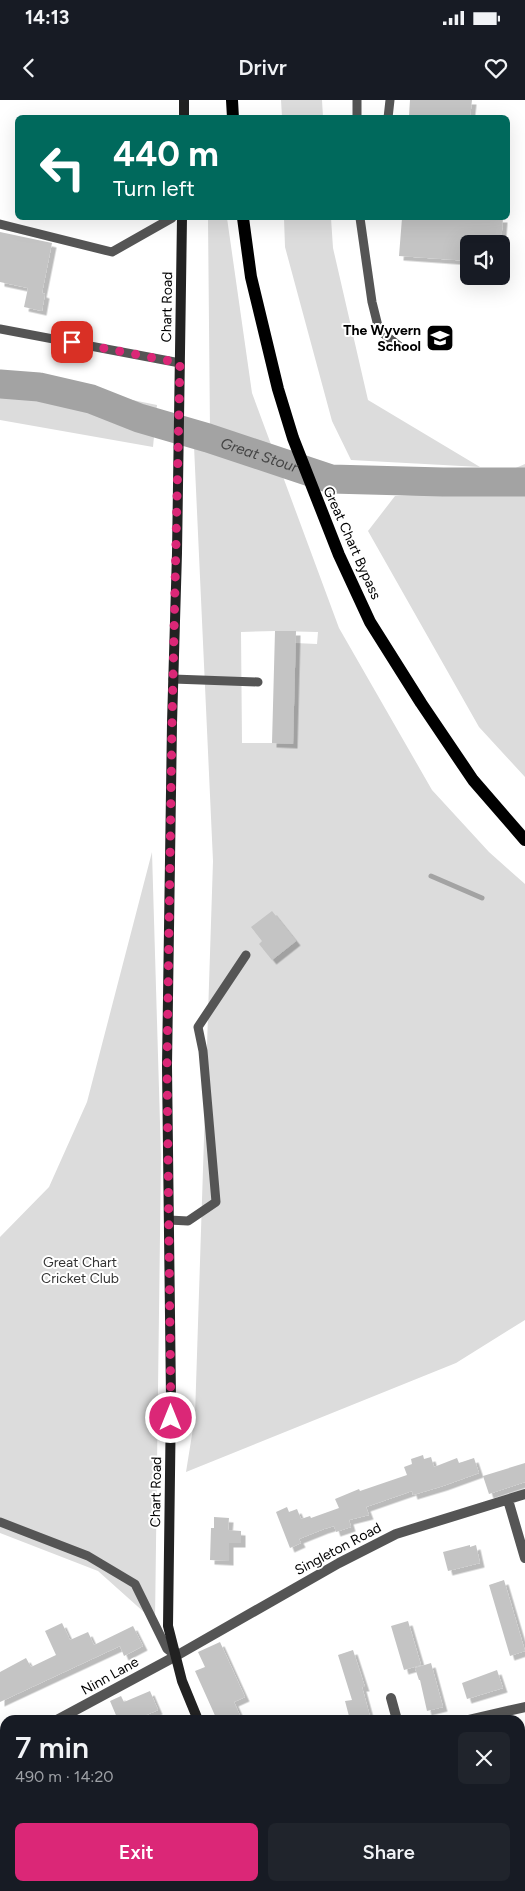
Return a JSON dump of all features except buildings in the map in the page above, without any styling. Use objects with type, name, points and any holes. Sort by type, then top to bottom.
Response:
[{"type":"main road","points":[[232,100],[233,115]]},
{"type":"main road","name":"Great Chart Bypass","points":[[243,220],[251,277],[264,333],[293,438],[339,555],[370,622],[421,703],[473,780],[525,840]]},
{"type":"street","points":[[184,100],[184,115]]},
{"type":"street","name":"Chart Road","points":[[182,220],[167,1066],[171,1399],[168,1626],[182,1681],[196,1715]]},
{"type":"street","name":"Singleton Road","points":[[176,1656],[339,1563],[396,1534],[525,1494]]},
{"type":"street","points":[[508,1500],[525,1558]]},
{"type":"street","name":"Ninn Lane","points":[[66,1715],[176,1656]]},
{"type":"street","points":[[391,1698],[396,1715]]},
{"type":"street","points":[[490,1715],[525,1707]]},
{"type":"lane","points":[[357,100],[357,115]]},
{"type":"lane","points":[[388,115],[390,100]]},
{"type":"lane","points":[[0,224],[112,252],[168,220]]},
{"type":"lane","points":[[360,220],[372,302],[379,330],[399,346]]},
{"type":"lane","points":[[0,329],[180,363]]},
{"type":"lane","points":[[173,679],[258,682]]},
{"type":"lane","points":[[169,1220],[188,1221],[216,1202],[204,1050],[198,1027],[246,955]]},
{"type":"lane","points":[[0,1522],[88,1556],[135,1584],[167,1649],[176,1656]]},
{"type":"green space","points":[[281,100],[322,100],[323,115],[282,115]]},
{"type":"green space","points":[[208,220],[227,220],[252,393],[339,628],[432,790],[489,852],[525,884],[525,1320],[456,1363],[186,1472],[195,1416],[213,861],[194,446],[210,431]],"holes":[[[241,632],[318,632],[317,644],[295,643],[272,743],[242,743]]]},
{"type":"green space","points":[[284,220],[331,220],[333,248],[368,400],[480,467],[351,460],[332,421],[285,247]]},
{"type":"green space","points":[[0,373],[157,405],[153,447],[0,420]]},
{"type":"green space","points":[[525,464],[525,777],[479,727],[368,531],[395,496],[493,492],[497,476]]},
{"type":"green space","name":"Great Chart Cricket Club","points":[[152,852],[161,1157],[155,1622],[98,1571],[0,1533],[0,1237],[49,1187],[87,1102]]},
{"type":"waterway","name":"Great Stour","points":[[0,384],[39,387],[91,399],[139,418],[208,438],[331,479],[525,482]]},
{"type":"waterway","points":[[431,876],[482,898]]},
{"type":"place","name":"The Wyvern School","points":[[440,338]]},
{"type":"route","points":[[72,342],[180,363],[167,1066],[171,1418]]}]
